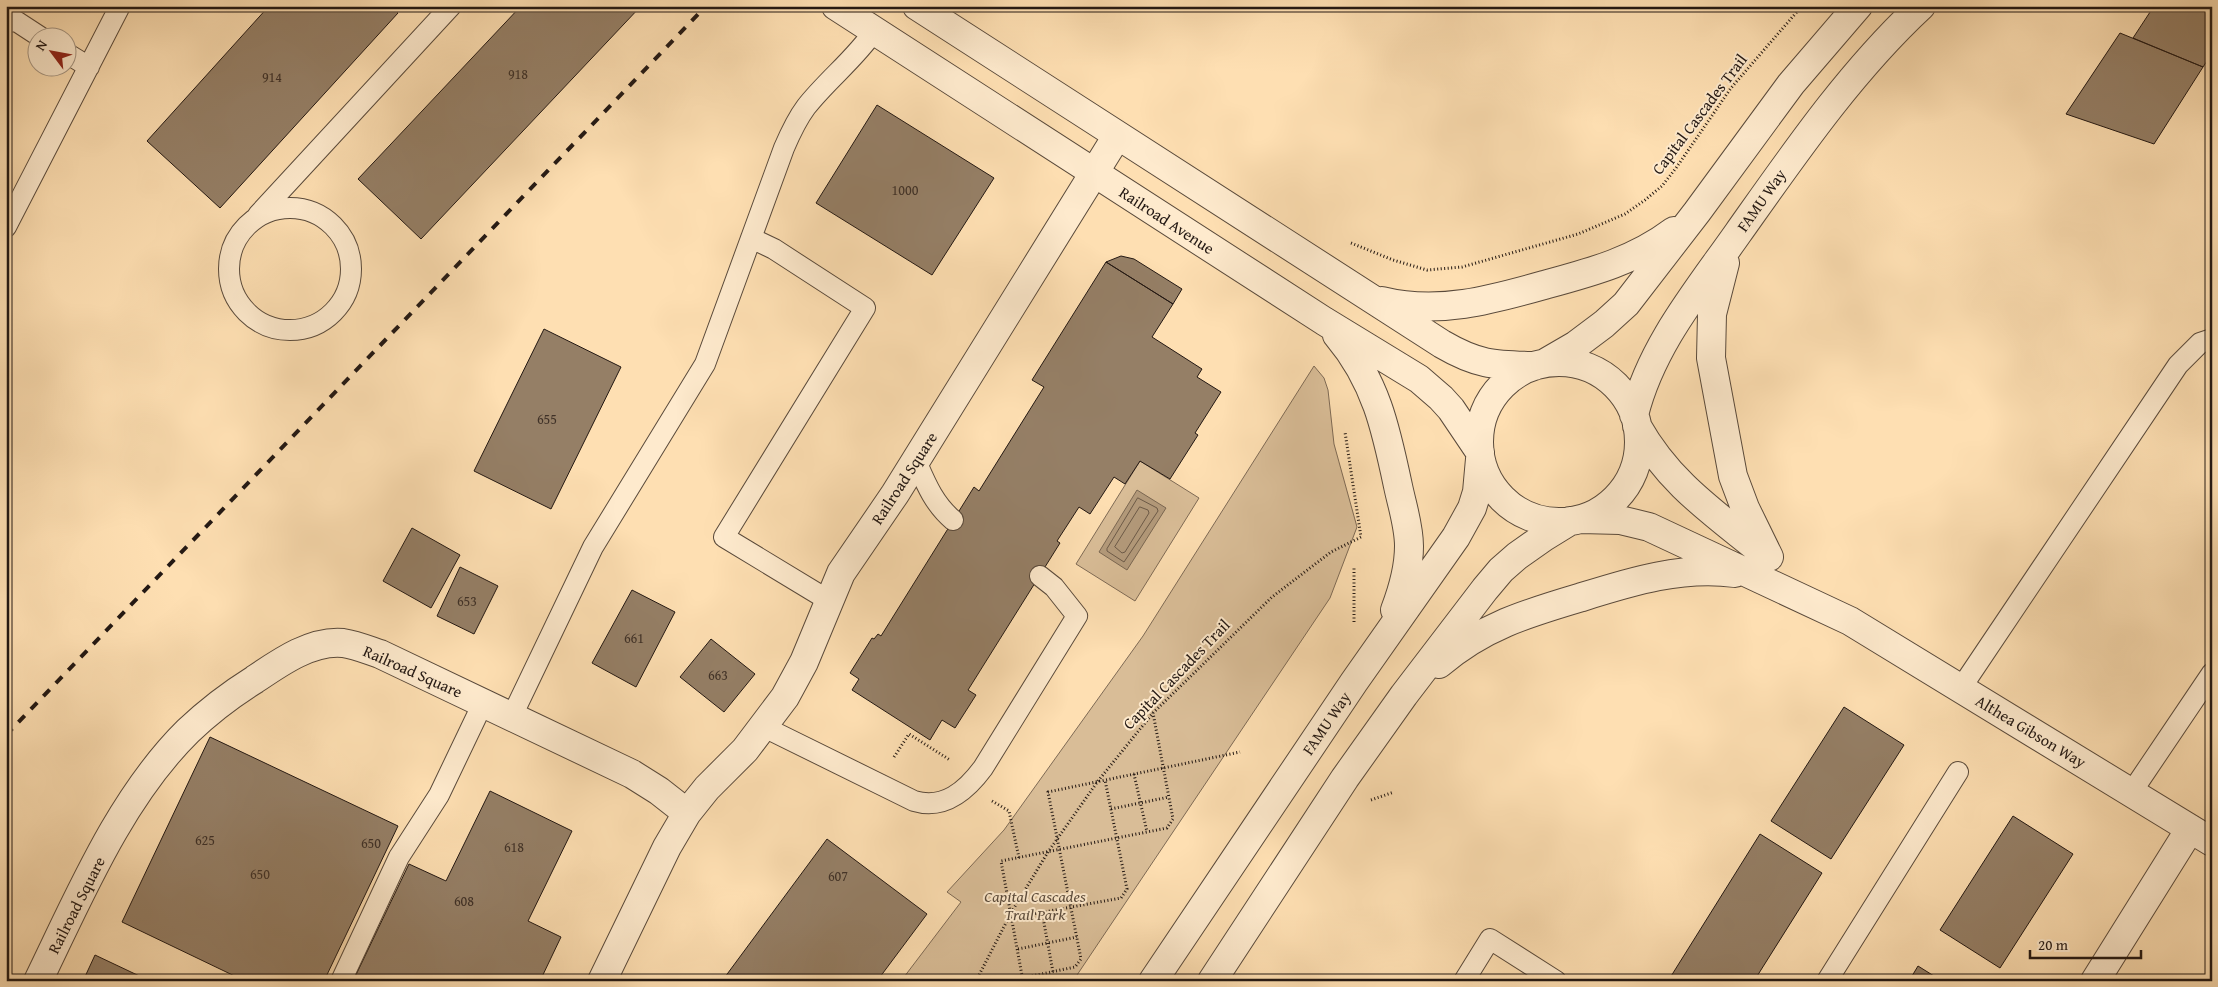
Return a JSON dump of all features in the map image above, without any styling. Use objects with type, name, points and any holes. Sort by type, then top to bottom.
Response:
[{"type":"street","name":"Railroad Avenue","points":[[836,6],[1430,389],[1441,398],[1460,420],[1480,456]]},
{"type":"street","points":[[917,6],[1365,295],[1466,357],[1491,365],[1539,364]]},
{"type":"street","name":"FAMU Way","points":[[1152,981],[1464,524],[1477,492],[1480,430],[1491,399],[1514,376],[1576,345],[1615,315],[1648,276],[1697,212],[1791,84],[1858,6]]},
{"type":"street","name":"FAMU Way","points":[[1635,420],[1644,380],[1660,347],[1739,232],[1798,149],[1842,92],[1921,6]]},
{"type":"street","name":"Railroad Square","points":[[602,981],[662,856],[687,813],[707,788],[745,750],[785,697],[801,668],[828,600],[845,566],[916,461],[1117,136]]},
{"type":"street","points":[[1365,295],[1398,305],[1429,307],[1466,304],[1502,297],[1587,274],[1632,258],[1672,232],[1697,212]]},
{"type":"street","points":[[1404,695],[1461,647],[1519,616],[1620,585],[1670,573],[1762,567],[1745,508],[1733,476],[1710,345],[1712,314],[1720,281],[1739,232]]},
{"type":"street","points":[[1324,321],[1359,365],[1378,403],[1407,526],[1409,545],[1405,581],[1381,644]]},
{"type":"street","name":"FAMU Way","points":[[1212,981],[1339,786],[1404,695],[1501,570],[1531,545],[1576,520],[1603,508],[1620,492],[1627,482],[1637,460],[1639,436],[1635,420],[1625,397],[1612,381],[1595,370],[1575,363],[1539,364]]},
{"type":"street","name":"Althea Gibson Way","points":[[1635,420],[1652,452],[1670,475],[1762,567]]},
{"type":"street","name":"FAMU Way","points":[[1480,456],[1489,482],[1504,500],[1514,508],[1535,518],[1558,522],[1576,520]]},
{"type":"street","name":"Althea Gibson Way","points":[[1576,520],[1620,520],[1649,527],[1762,567],[2201,835]]},
{"type":"street","name":"Railroad Square","points":[[38,981],[93,868],[126,813],[175,744],[230,696],[275,665],[310,649],[328,644],[343,643],[380,654],[512,716],[632,774],[659,791],[687,813]]},
{"type":"street","points":[[2095,981],[2201,835]]},
{"type":"lane","points":[[6,227],[120,6]]},
{"type":"lane","points":[[255,218],[274,209],[296,207],[316,213],[328,220],[342,236],[350,257],[351,278],[345,296],[332,314],[315,325],[293,330],[272,328],[248,314],[235,298],[228,277],[229,256],[237,235],[255,218],[451,6]]},
{"type":"lane","points":[[6,22],[16,21],[28,29]]},
{"type":"lane","points":[[512,716],[592,547],[705,364],[784,148],[801,115],[856,54],[874,31]]},
{"type":"lane","points":[[78,60],[89,67]]},
{"type":"lane","points":[[751,238],[774,249],[865,308],[724,537],[828,600]]},
{"type":"lane","points":[[1961,688],[2178,365],[2200,343],[2212,339]]},
{"type":"lane","points":[[916,461],[937,504],[954,520]]},
{"type":"lane","points":[[764,727],[914,801],[930,805],[939,804],[960,793],[976,777],[1077,616],[1054,587],[1040,576]]},
{"type":"lane","points":[[2131,792],[2212,673]]},
{"type":"lane","points":[[342,981],[399,857],[439,794],[483,703]]},
{"type":"lane","points":[[1827,981],[1958,772]]},
{"type":"lane","points":[[1464,981],[1490,940],[1556,981]]},
{"type":"path","name":"Capital Cascades Trail","points":[[1343,239],[1393,260],[1426,270],[1462,267],[1578,234],[1625,214],[1662,186],[1731,88],[1802,6]]},
{"type":"path","name":"Capital Cascades Trail","points":[[976,981],[1011,913],[1048,852],[1098,782],[1153,713],[1272,597],[1331,552],[1361,537],[1345,432]]},
{"type":"path","points":[[1023,979],[1001,861],[1167,828],[1173,819],[1153,713]]},
{"type":"path","points":[[891,762],[909,734],[954,762]]},
{"type":"path","points":[[1008,981],[1075,967],[1081,959],[1048,792],[1240,752]]},
{"type":"path","points":[[1134,774],[1147,832]]},
{"type":"path","points":[[1011,918],[1121,898],[1126,889],[1105,780]]},
{"type":"path","points":[[985,797],[1010,811],[1018,858]]},
{"type":"path","points":[[1111,809],[1169,797]]},
{"type":"path","points":[[1042,912],[1053,972]]},
{"type":"path","points":[[1018,949],[1077,937]]},
{"type":"green space","name":"Capital Cascades Trail Park","points":[[1314,366],[1324,378],[1328,390],[1334,444],[1357,527],[1330,598],[1073,981],[901,981],[961,902],[947,892],[1004,830],[1143,636]]},
{"type":"green space","points":[[1140,461],[1199,498],[1135,601],[1076,564]]},
{"type":"water","points":[[1137,490],[1166,508],[1127,570],[1099,552]]},
{"type":"building","points":[[269,6],[391,6],[398,13],[220,208],[147,141]]},
{"type":"building","points":[[521,6],[641,6],[421,239],[358,179]]},
{"type":"building","points":[[2154,6],[2212,6],[2212,63],[2207,61],[2203,67],[2133,38]]},
{"type":"building","points":[[2120,33],[2203,67],[2154,144],[2066,114]]},
{"type":"building","points":[[877,105],[994,178],[932,275],[816,203]]},
{"type":"building","points":[[1121,256],[1134,259],[1182,289],[1173,304],[1106,262]]},
{"type":"building","points":[[1106,262],[1173,304],[1152,337],[1202,369],[1197,377],[1221,392],[1195,433],[1198,435],[1170,479],[1140,461],[1125,484],[1114,477],[1090,514],[1079,507],[1057,541],[1060,543],[968,690],[976,695],[955,728],[942,720],[930,740],[852,690],[859,679],[850,673],[872,638],[874,639],[878,634],[881,636],[974,487],[979,491],[1044,387],[1032,380]]},
{"type":"building","points":[[544,329],[621,367],[551,509],[474,471]]},
{"type":"building","points":[[412,528],[460,555],[431,608],[383,581]]},
{"type":"building","points":[[460,567],[498,586],[474,634],[437,616]]},
{"type":"building","points":[[632,590],[675,612],[636,687],[592,663]]},
{"type":"building","points":[[711,639],[755,674],[724,712],[680,677]]},
{"type":"building","points":[[1844,707],[1904,745],[1831,859],[1771,821]]},
{"type":"building","points":[[210,737],[398,826],[324,981],[245,981],[122,922]]},
{"type":"building","points":[[490,791],[572,831],[528,921],[561,937],[540,981],[358,981],[354,979],[409,864],[446,881]]},
{"type":"building","points":[[2013,816],[2073,854],[2000,968],[1940,930]]},
{"type":"building","points":[[1760,834],[1822,873],[1754,981],[1668,981]]},
{"type":"building","points":[[827,839],[927,914],[877,981],[722,981]]},
{"type":"building","points":[[95,955],[150,981],[83,981]]},
{"type":"building","points":[[1918,966],[1942,981],[1909,981]]},
{"type":"railway","points":[[6,735],[706,6]]}]
